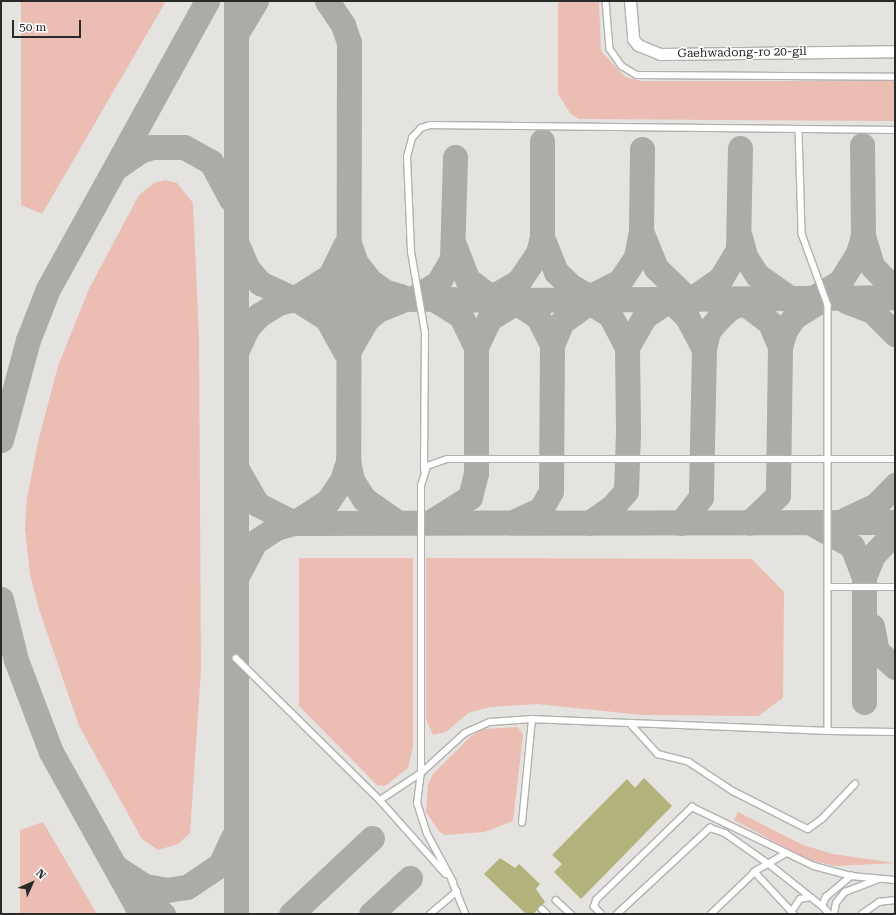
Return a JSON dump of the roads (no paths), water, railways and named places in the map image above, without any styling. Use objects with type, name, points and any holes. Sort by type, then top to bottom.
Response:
[{"type":"street","name":"Gaehwadong-ro 20-gil","points":[[630,1],[632,39],[638,45],[660,54],[895,51]]},
{"type":"lane","points":[[606,1],[610,49],[622,66],[638,75],[895,77]]},
{"type":"lane","points":[[466,914],[453,882],[419,815],[422,773],[421,486],[424,470],[425,333],[411,252],[407,157],[417,131],[430,125],[895,130]]},
{"type":"lane","points":[[800,130],[802,234],[828,306],[828,731]]},
{"type":"lane","points":[[424,470],[435,460],[447,459],[895,459]]},
{"type":"lane","points":[[828,587],[895,587]]},
{"type":"lane","points":[[236,658],[380,800],[453,882]]},
{"type":"lane","points":[[522,823],[532,719]]},
{"type":"lane","points":[[380,800],[422,773],[449,745],[480,724],[532,719],[828,731],[895,732]]},
{"type":"lane","points":[[630,723],[658,754],[690,762],[733,791],[808,829],[855,784]]},
{"type":"lane","points":[[601,914],[594,907],[596,900],[692,807],[784,855],[851,876],[879,880],[895,880]]},
{"type":"lane","points":[[617,914],[706,829],[725,833],[769,864],[822,906],[829,914]]},
{"type":"lane","points":[[711,914],[755,872],[784,855]]},
{"type":"lane","points":[[755,872],[793,913],[800,899],[810,897]]},
{"type":"lane","points":[[822,906],[832,889],[851,876]]},
{"type":"lane","points":[[834,914],[836,903],[845,892],[879,880]]},
{"type":"lane","points":[[430,914],[457,891]]},
{"type":"lane","points":[[556,900],[571,914]]},
{"type":"lane","points":[[862,914],[879,902],[895,900]]},
{"type":"lane","points":[[542,909],[547,914]]}]
